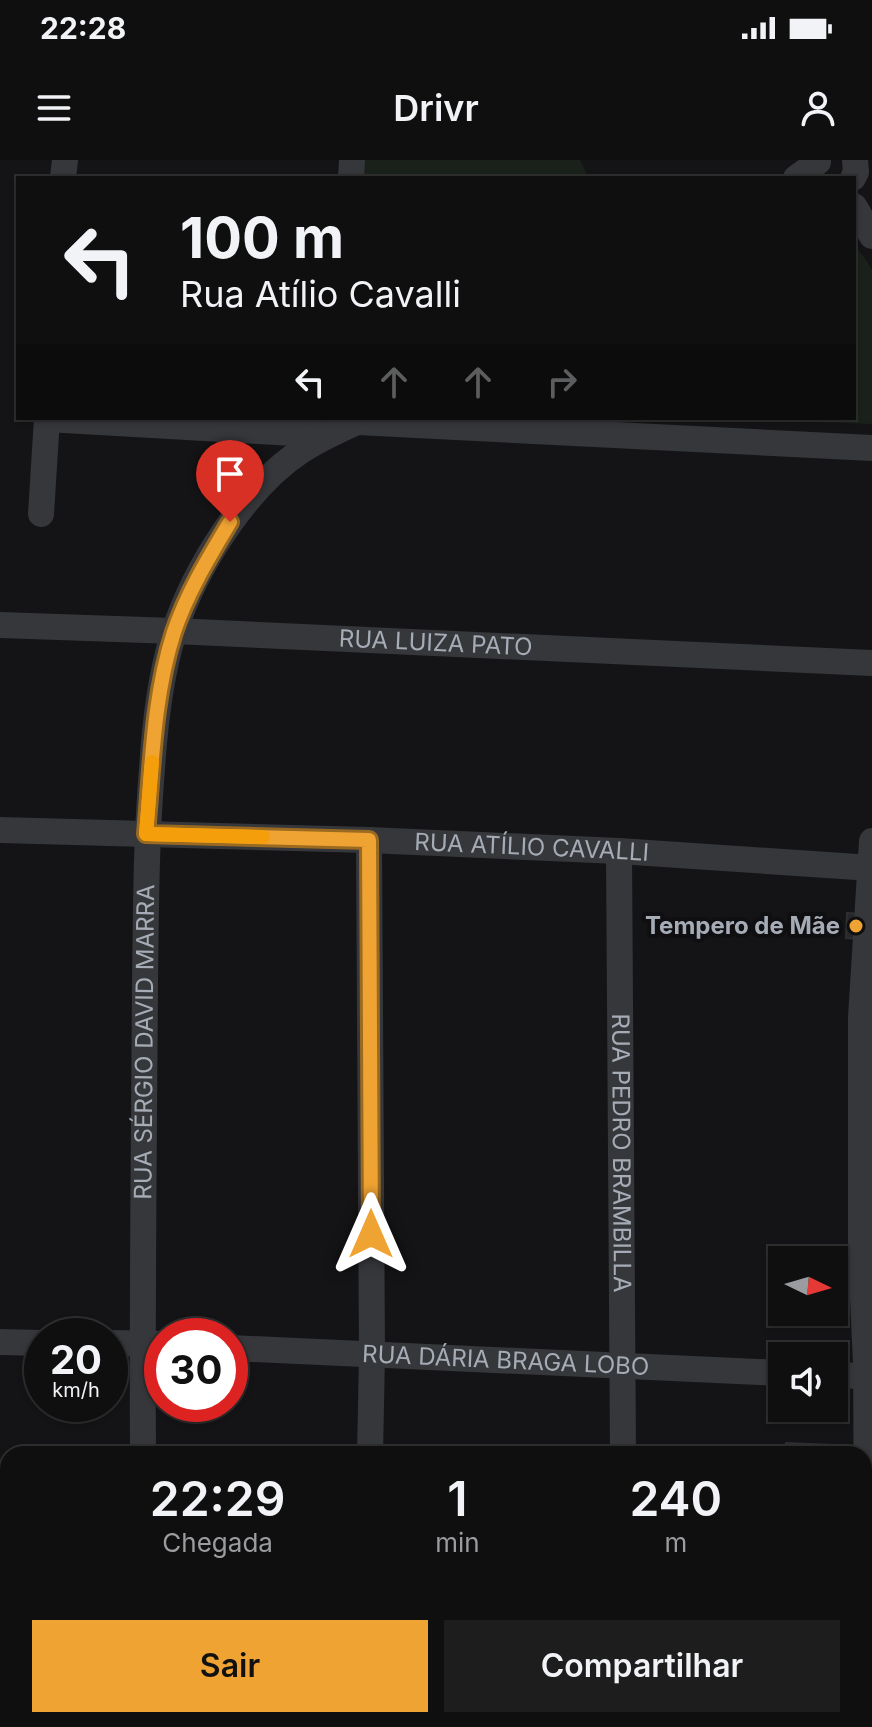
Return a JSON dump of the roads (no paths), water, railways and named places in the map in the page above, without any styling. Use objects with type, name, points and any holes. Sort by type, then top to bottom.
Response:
[{"type":"street","points":[[800,176],[819,167]]},
{"type":"street","points":[[856,209],[872,236]]},
{"type":"street","points":[[41,514],[47,420]]},
{"type":"street","points":[[80,420],[327,435]]},
{"type":"street","points":[[361,420],[872,448]]},
{"type":"street","name":"RUA SÉRGIO DAVID MARRA","points":[[152,1318],[146,834],[155,729],[163,678],[174,631],[200,573],[230,522],[271,475],[299,452],[361,420]]},
{"type":"street","name":"RUA LUIZA PATO","points":[[0,625],[872,663]]},
{"type":"street","name":"RUA ATÍLIO CAVALLI","points":[[0,830],[369,840],[619,851],[871,868]]},
{"type":"street","points":[[369,840],[370,1446]]},
{"type":"street","points":[[868,1446],[861,1017],[872,841]]},
{"type":"street","name":"RUA PEDRO BRAMBILLA","points":[[619,851],[623,1446]]},
{"type":"street","points":[[0,1342],[24,1343]]},
{"type":"street","name":"RUA DÁRIA BRAGA LOBO","points":[[248,1349],[768,1372]]},
{"type":"street","points":[[848,1372],[868,1367]]},
{"type":"street","name":"RUA SÉRGIO DAVID MARRA","points":[[144,1446],[146,1422]]},
{"type":"place","name":"Tempero de Mãe","points":[[856,926]]}]
